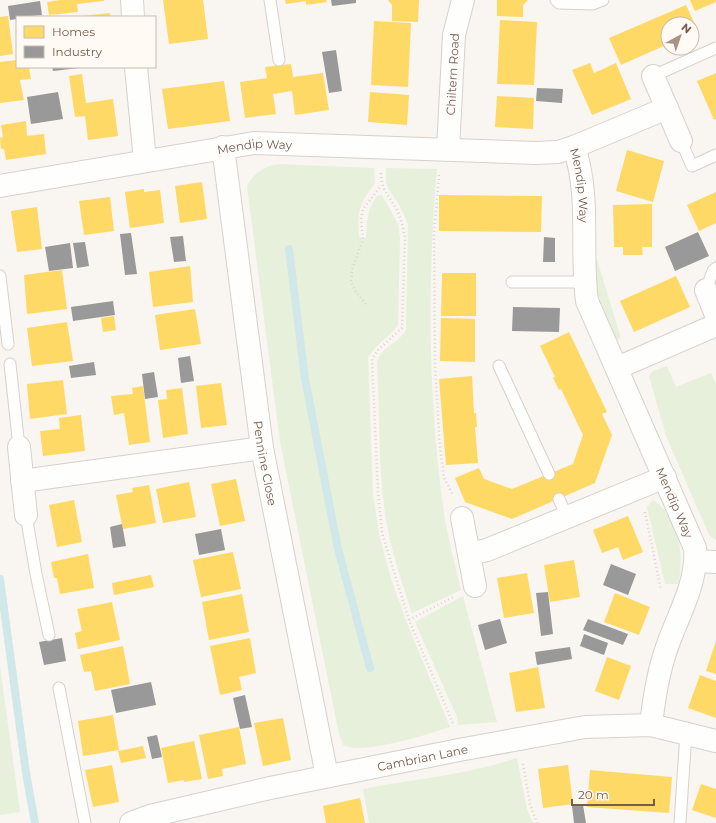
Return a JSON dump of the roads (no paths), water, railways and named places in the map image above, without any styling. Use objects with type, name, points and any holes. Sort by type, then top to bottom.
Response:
[{"type":"street","points":[[132,0],[133,16]]},
{"type":"street","name":"Chiltern Road","points":[[444,149],[454,36],[463,0]]},
{"type":"street","points":[[136,68],[145,161]]},
{"type":"street","points":[[653,76],[681,141]]},
{"type":"street","points":[[574,147],[667,108]]},
{"type":"street","name":"Mendip Way","points":[[0,186],[223,147],[254,143],[535,153],[558,152],[574,147],[582,178],[585,282],[587,301],[695,548],[706,561],[692,581],[667,648],[656,686],[651,725]]},
{"type":"street","name":"Pennine Close","points":[[223,147],[262,448],[327,776]]},
{"type":"street","points":[[706,290],[716,315]]},
{"type":"street","points":[[617,368],[716,325]]},
{"type":"street","points":[[19,447],[26,515]]},
{"type":"street","points":[[22,481],[262,448]]},
{"type":"street","points":[[469,554],[487,550],[563,508],[665,477]]},
{"type":"street","points":[[462,518],[475,586]]},
{"type":"street","name":"Cambrian Lane","points":[[131,823],[172,811],[327,776],[520,738],[585,727],[651,725],[716,741]]},
{"type":"lane","points":[[270,0],[280,60]]},
{"type":"lane","points":[[556,0],[559,3],[593,4],[603,0]]},
{"type":"lane","points":[[653,76],[716,48]]},
{"type":"lane","points":[[681,141],[692,166],[716,155]]},
{"type":"lane","points":[[706,290],[713,271],[716,268]]},
{"type":"lane","points":[[0,276],[8,344]]},
{"type":"lane","points":[[512,282],[585,282]]},
{"type":"lane","points":[[10,364],[19,447]]},
{"type":"lane","points":[[499,366],[549,474]]},
{"type":"lane","points":[[26,515],[36,574],[49,635]]},
{"type":"lane","points":[[59,688],[85,823]]},
{"type":"lane","points":[[680,823],[686,734]]},
{"type":"waterway","points":[[289,249],[305,379],[338,549],[370,668]]},
{"type":"waterway","points":[[0,579],[26,773],[35,823]]}]
